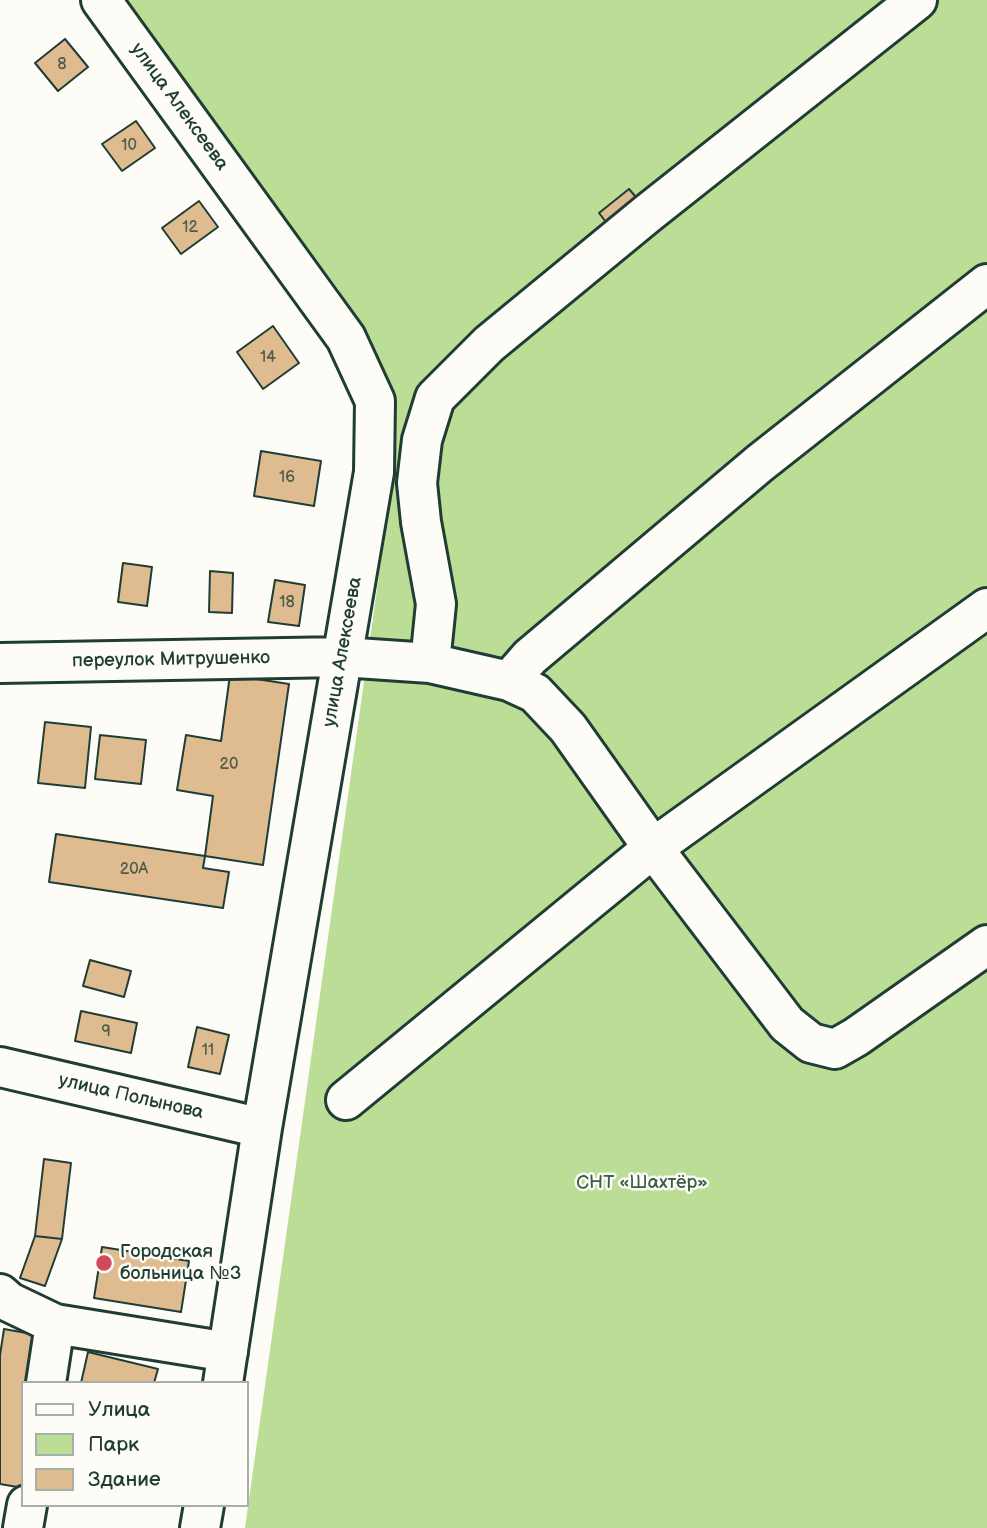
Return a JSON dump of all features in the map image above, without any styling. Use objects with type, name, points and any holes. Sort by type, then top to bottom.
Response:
[{"type":"street","name":"улица Алексеева","points":[[102,0],[346,338],[375,401],[374,472],[262,1128],[225,1367]]},
{"type":"street","points":[[430,663],[436,604],[417,483],[422,440],[435,398],[520,318],[917,0]]},
{"type":"street","points":[[509,681],[530,657],[760,463],[987,284]]},
{"type":"street","points":[[346,1100],[653,848],[987,608]]},
{"type":"street","name":"переулок Митрушенко","points":[[0,663],[342,657],[430,663],[509,681],[535,694],[568,728],[653,848],[787,1024],[811,1043],[835,1049],[856,1038],[987,945]]},
{"type":"street","name":"улица Полынова","points":[[0,1067],[262,1128]]},
{"type":"street","points":[[0,1294],[9,1302],[55,1324],[225,1367]]},
{"type":"street","points":[[46,1381],[55,1324]]},
{"type":"street","points":[[23,1528],[27,1507]]},
{"type":"street","points":[[200,1528],[204,1507]]},
{"type":"green space","name":"СНТ «Шахтёр»","points":[[119,0],[987,0],[987,1528],[245,1528],[396,454],[382,372],[339,290]]},
{"type":"building","points":[[65,39],[88,67],[58,91],[35,63]]},
{"type":"building","points":[[136,121],[155,148],[122,171],[102,144]]},
{"type":"building","points":[[629,189],[647,210],[616,235],[599,213]]},
{"type":"building","points":[[199,201],[218,227],[181,254],[162,228]]},
{"type":"building","points":[[273,326],[299,363],[263,389],[237,352]]},
{"type":"building","points":[[261,451],[321,461],[314,506],[254,496]]},
{"type":"building","points":[[123,563],[152,567],[147,606],[118,602]]},
{"type":"building","points":[[210,571],[233,573],[232,613],[209,612]]},
{"type":"building","points":[[275,580],[305,585],[299,626],[268,622]]},
{"type":"building","points":[[230,675],[289,684],[263,865],[205,856],[213,796],[177,790],[186,735],[221,741]]},
{"type":"building","points":[[45,722],[91,727],[85,788],[38,783]]},
{"type":"building","points":[[100,735],[146,740],[141,784],[95,779]]},
{"type":"building","points":[[56,834],[205,856],[203,868],[229,872],[223,908],[49,882]]},
{"type":"building","points":[[90,960],[131,971],[124,997],[83,986]]},
{"type":"building","points":[[81,1011],[137,1023],[131,1053],[75,1041]]},
{"type":"building","points":[[197,1027],[229,1035],[220,1074],[188,1067]]},
{"type":"building","points":[[44,1159],[71,1163],[62,1239],[35,1236]]},
{"type":"building","points":[[35,1236],[62,1239],[45,1286],[20,1278]]},
{"type":"building","points":[[102,1247],[189,1261],[181,1312],[94,1298]]},
{"type":"building","points":[[4,1329],[49,1337],[41,1381],[21,1381],[21,1488],[0,1484],[0,1355]]},
{"type":"building","points":[[88,1352],[158,1369],[155,1381],[81,1381]]},
{"type":"place","name":"Городская больница №3","points":[[104,1263]]}]
